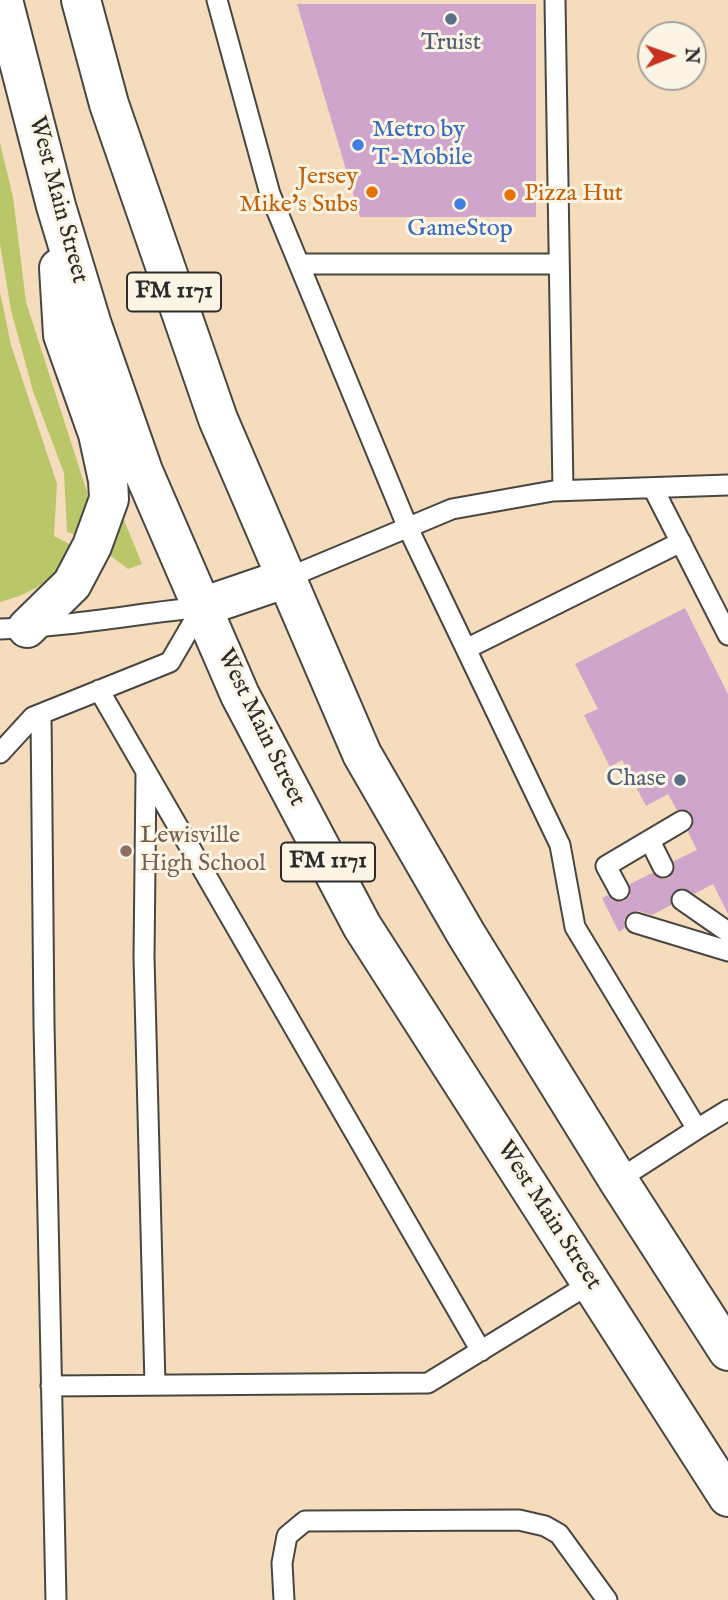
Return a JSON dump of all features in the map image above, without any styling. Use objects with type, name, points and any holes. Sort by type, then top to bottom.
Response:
[{"type":"main road","name":"West Main Street","points":[[3,0],[56,206],[92,325],[143,471],[240,695],[362,926],[728,1497]]},
{"type":"main road","name":"FM 1171","points":[[81,0],[109,104],[218,419],[362,754],[466,934],[618,1180],[728,1351]]},
{"type":"main road","points":[[13,629],[72,584],[92,546],[109,499],[108,480],[98,434],[63,335],[56,206]]},
{"type":"main road","points":[[202,607],[286,578]]},
{"type":"lane","points":[[217,0],[270,194],[408,528],[560,845],[575,926],[697,1129]]},
{"type":"lane","points":[[555,0],[563,490]]},
{"type":"lane","points":[[300,264],[559,264]]},
{"type":"lane","points":[[286,578],[452,509],[563,490],[728,485]]},
{"type":"lane","points":[[653,488],[728,635]]},
{"type":"lane","points":[[466,649],[681,542]]},
{"type":"lane","points":[[13,629],[202,607]]},
{"type":"lane","points":[[0,753],[33,717],[170,662],[202,607]]},
{"type":"lane","points":[[99,690],[481,1351]]},
{"type":"lane","points":[[41,714],[44,1024],[56,1600]]},
{"type":"lane","points":[[146,772],[144,957],[155,1385]]},
{"type":"lane","points":[[619,890],[606,866],[682,821]]},
{"type":"lane","points":[[650,841],[663,867]]},
{"type":"lane","points":[[682,900],[728,932]]},
{"type":"lane","points":[[636,923],[728,951]]},
{"type":"lane","points":[[618,1180],[728,1110]]},
{"type":"lane","points":[[51,1385],[428,1383],[591,1283]]},
{"type":"lane","points":[[284,1600],[282,1563],[287,1536],[305,1521],[519,1520],[545,1526],[559,1534],[607,1600]]},
{"type":"green space","points":[[0,143],[13,197],[26,302],[87,492],[87,518],[80,536],[67,532],[64,473],[33,391],[11,310],[0,244]]},
{"type":"green space","points":[[0,292],[11,345],[57,484],[54,536],[75,547],[60,568],[43,583],[24,594],[0,602]]},
{"type":"green space","points":[[122,515],[142,564],[128,569],[107,553]]},
{"type":"building","points":[[297,4],[536,4],[536,217],[360,217]]},
{"type":"building","name":"Chase","points":[[685,608],[728,694],[728,914],[713,884],[694,894],[682,888],[672,894],[671,905],[652,915],[639,911],[628,914],[624,920],[625,928],[619,932],[602,898],[608,895],[613,901],[624,901],[630,896],[630,884],[652,873],[662,879],[669,878],[675,868],[674,861],[697,850],[688,832],[694,820],[689,811],[677,810],[668,794],[646,806],[622,760],[610,767],[584,715],[598,709],[575,664]]},
{"type":"place","name":"Truist","points":[[451,19]]},
{"type":"place","name":"Metro by T-Mobile","points":[[358,145]]},
{"type":"place","name":"Jersey Mike's Subs","points":[[372,192]]},
{"type":"place","name":"Pizza Hut","points":[[510,195]]},
{"type":"place","name":"GameStop","points":[[460,204]]},
{"type":"place","name":"Chase","points":[[680,780]]},
{"type":"place","name":"Lewisville High School","points":[[126,851]]}]
